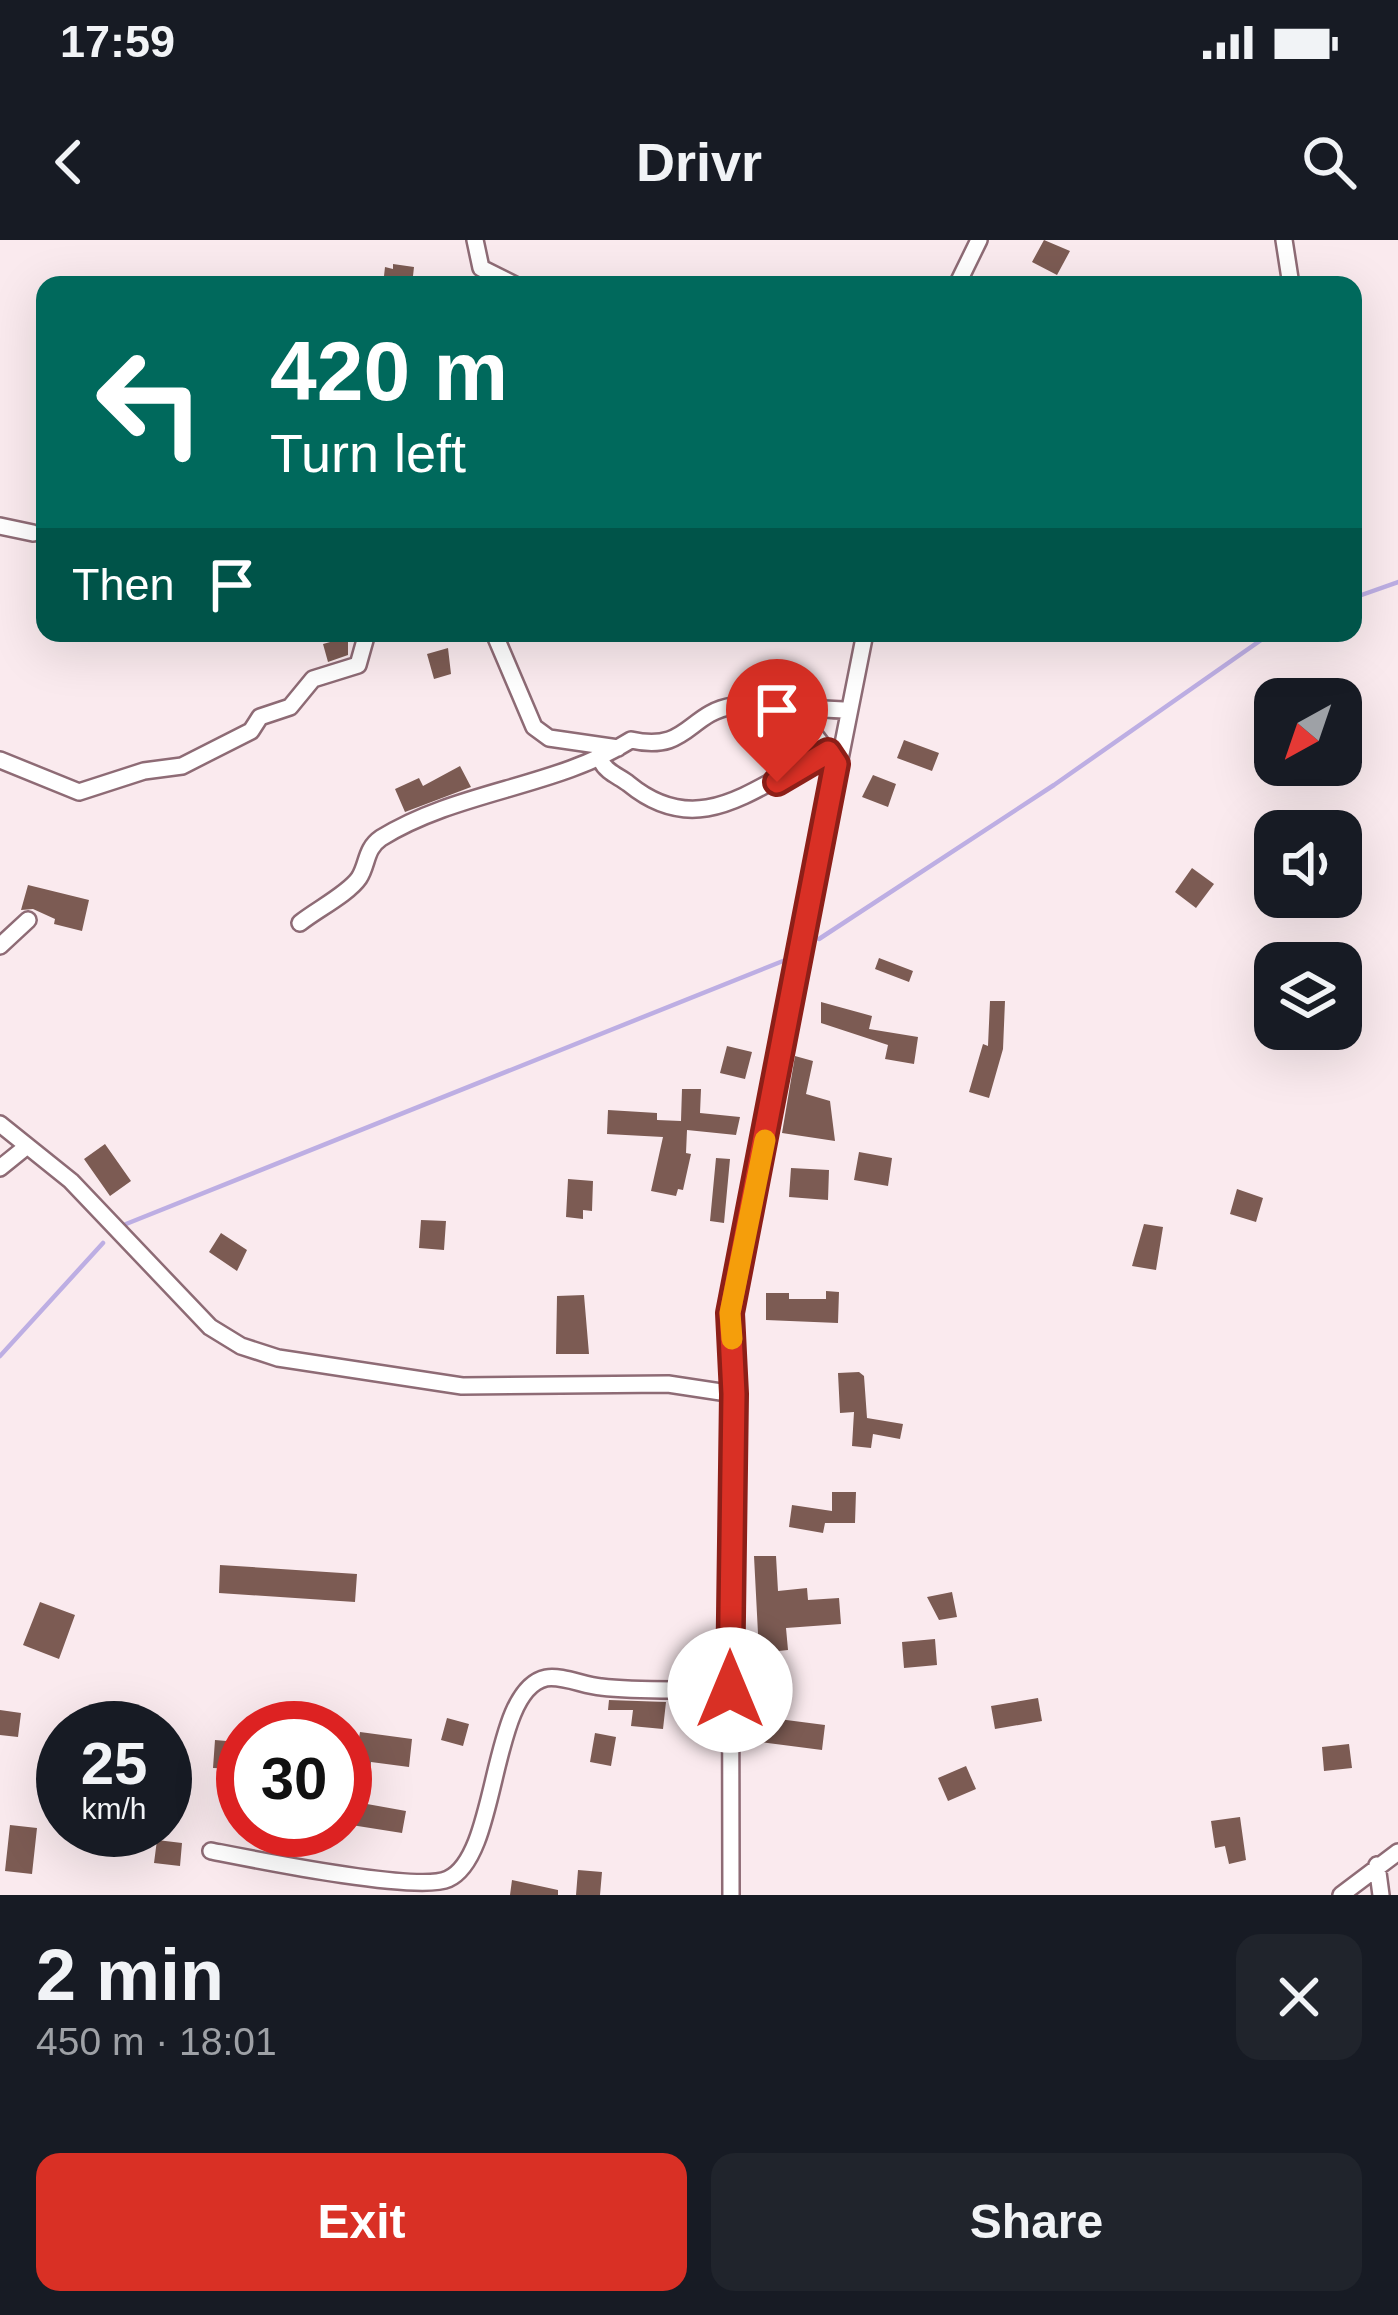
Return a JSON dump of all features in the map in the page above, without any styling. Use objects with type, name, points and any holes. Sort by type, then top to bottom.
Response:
[{"type":"street","points":[[475,240],[478,276]]},
{"type":"street","points":[[961,276],[979,240]]},
{"type":"street","points":[[1284,240],[1290,276]]},
{"type":"street","points":[[0,526],[33,533]]},
{"type":"street","points":[[0,760],[79,792],[144,771],[182,766],[250,731],[260,717],[290,707],[313,679],[358,665],[364,642]]},
{"type":"street","points":[[498,642],[534,727],[549,738],[618,748]]},
{"type":"street","points":[[731,1895],[734,1394],[730,1313],[832,758],[863,642]]},
{"type":"street","points":[[300,923],[358,879],[366,854],[381,838],[479,793],[601,761],[631,740],[656,746],[681,739],[729,706],[847,710]]},
{"type":"street","points":[[780,706],[832,758]]},
{"type":"street","points":[[601,761],[658,807],[687,813],[832,758]]},
{"type":"street","points":[[0,946],[28,920]]},
{"type":"street","points":[[2,1132],[70,1181],[185,1304],[241,1346],[278,1358],[462,1386],[668,1384],[734,1394]]},
{"type":"street","points":[[0,1168],[26,1147]]},
{"type":"street","points":[[211,1851],[374,1877],[445,1881],[465,1867],[504,1735],[531,1687],[547,1678],[602,1688],[730,1690]]},
{"type":"street","points":[[1341,1895],[1398,1852]]},
{"type":"street","points":[[1377,1865],[1381,1895]]},
{"type":"building","points":[[1044,240],[1070,251],[1057,275],[1032,262]]},
{"type":"building","points":[[393,264],[414,267],[413,276],[384,276],[385,267],[393,269]]},
{"type":"building","points":[[348,642],[348,655],[328,662],[323,644]]},
{"type":"building","points":[[448,648],[451,674],[434,679],[427,654]]},
{"type":"building","points":[[904,740],[939,753],[932,771],[897,758]]},
{"type":"building","points":[[460,766],[471,787],[405,812],[395,789],[419,778],[423,786]]},
{"type":"building","points":[[873,775],[896,784],[888,807],[862,797]]},
{"type":"building","points":[[1192,868],[1214,884],[1196,908],[1175,892]]},
{"type":"building","points":[[28,885],[89,900],[82,931],[54,924],[55,919],[33,909],[21,910]]},
{"type":"building","points":[[879,958],[913,971],[909,982],[875,969]]},
{"type":"building","points":[[990,1001],[1005,1001],[1003,1049],[989,1098],[969,1092],[983,1044],[988,1046]]},
{"type":"building","points":[[821,1002],[872,1016],[869,1029],[918,1037],[914,1064],[885,1059],[888,1045],[821,1023]]},
{"type":"building","points":[[727,1046],[752,1052],[745,1079],[720,1073]]},
{"type":"building","points":[[795,1056],[813,1061],[806,1094],[830,1101],[835,1141],[782,1133]]},
{"type":"building","points":[[682,1089],[701,1089],[700,1113],[740,1117],[736,1135],[687,1130],[686,1153],[691,1154],[683,1190],[678,1189],[676,1196],[651,1191],[663,1137],[607,1134],[608,1110],[657,1113],[657,1120],[681,1121]]},
{"type":"building","points":[[105,1144],[131,1181],[110,1196],[84,1159]]},
{"type":"building","points":[[859,1152],[892,1158],[888,1186],[854,1180]]},
{"type":"building","points":[[716,1158],[730,1159],[724,1223],[710,1221]]},
{"type":"building","points":[[791,1168],[829,1170],[828,1200],[789,1197]]},
{"type":"building","points":[[568,1179],[593,1181],[592,1211],[583,1210],[583,1219],[566,1217]]},
{"type":"building","points":[[1237,1189],[1263,1198],[1256,1222],[1230,1214]]},
{"type":"building","points":[[421,1220],[446,1221],[444,1250],[419,1248]]},
{"type":"building","points":[[1144,1224],[1163,1227],[1156,1270],[1132,1266]]},
{"type":"building","points":[[221,1233],[247,1250],[237,1271],[209,1252]]},
{"type":"building","points":[[826,1291],[839,1292],[838,1323],[766,1320],[766,1293],[789,1293],[789,1299],[826,1299]]},
{"type":"building","points":[[584,1295],[589,1354],[556,1354],[557,1296]]},
{"type":"building","points":[[838,1373],[864,1376],[867,1418],[903,1424],[900,1439],[873,1434],[871,1448],[852,1446],[854,1412],[840,1413]]},
{"type":"building","points":[[832,1492],[856,1492],[855,1523],[825,1523],[823,1533],[789,1527],[792,1505],[832,1511]]},
{"type":"building","points":[[754,1556],[776,1556],[778,1591],[807,1588],[808,1600],[839,1598],[841,1624],[786,1628],[788,1650],[759,1653]]},
{"type":"building","points":[[220,1565],[357,1574],[355,1602],[219,1593]]},
{"type":"building","points":[[952,1592],[957,1617],[939,1620],[927,1597]]},
{"type":"building","points":[[40,1602],[75,1615],[59,1659],[23,1645]]},
{"type":"building","points":[[935,1639],[937,1665],[904,1668],[902,1642]]},
{"type":"building","points":[[1038,1698],[1042,1721],[995,1729],[991,1706]]},
{"type":"building","points":[[609,1700],[666,1702],[663,1729],[631,1726],[633,1710],[608,1710]]},
{"type":"building","points":[[0,1710],[21,1713],[18,1737],[0,1735]]},
{"type":"building","points":[[763,1717],[825,1725],[822,1750],[760,1742]]},
{"type":"building","points":[[447,1718],[469,1724],[463,1746],[441,1740]]},
{"type":"building","points":[[595,1733],[616,1737],[611,1766],[590,1762]]},
{"type":"building","points":[[372,1734],[412,1739],[409,1767],[372,1762]]},
{"type":"building","points":[[1349,1744],[1352,1768],[1324,1771],[1322,1747]]},
{"type":"building","points":[[966,1766],[976,1789],[948,1801],[938,1778]]},
{"type":"building","points":[[372,1805],[406,1811],[402,1833],[372,1828]]},
{"type":"building","points":[[1240,1817],[1246,1860],[1229,1864],[1225,1846],[1215,1848],[1211,1821]]},
{"type":"building","points":[[10,1825],[36,1828],[32,1874],[5,1871]]},
{"type":"building","points":[[155,1857],[181,1857],[180,1866],[154,1863]]},
{"type":"building","points":[[578,1870],[602,1872],[600,1895],[576,1895]]},
{"type":"building","points":[[512,1880],[558,1890],[558,1895],[510,1895]]},
{"type":"waterway","points":[[1362,595],[1398,582]]},
{"type":"waterway","points":[[819,939],[1054,785],[1258,642]]},
{"type":"waterway","points":[[126,1224],[793,957]]},
{"type":"waterway","points":[[0,1356],[103,1243]]},
{"type":"slow traffic","points":[[732,1339],[730,1313],[765,1140]]},
{"type":"route","points":[[730,1690],[734,1394],[730,1313],[836,764],[828,752],[777,782]]}]
